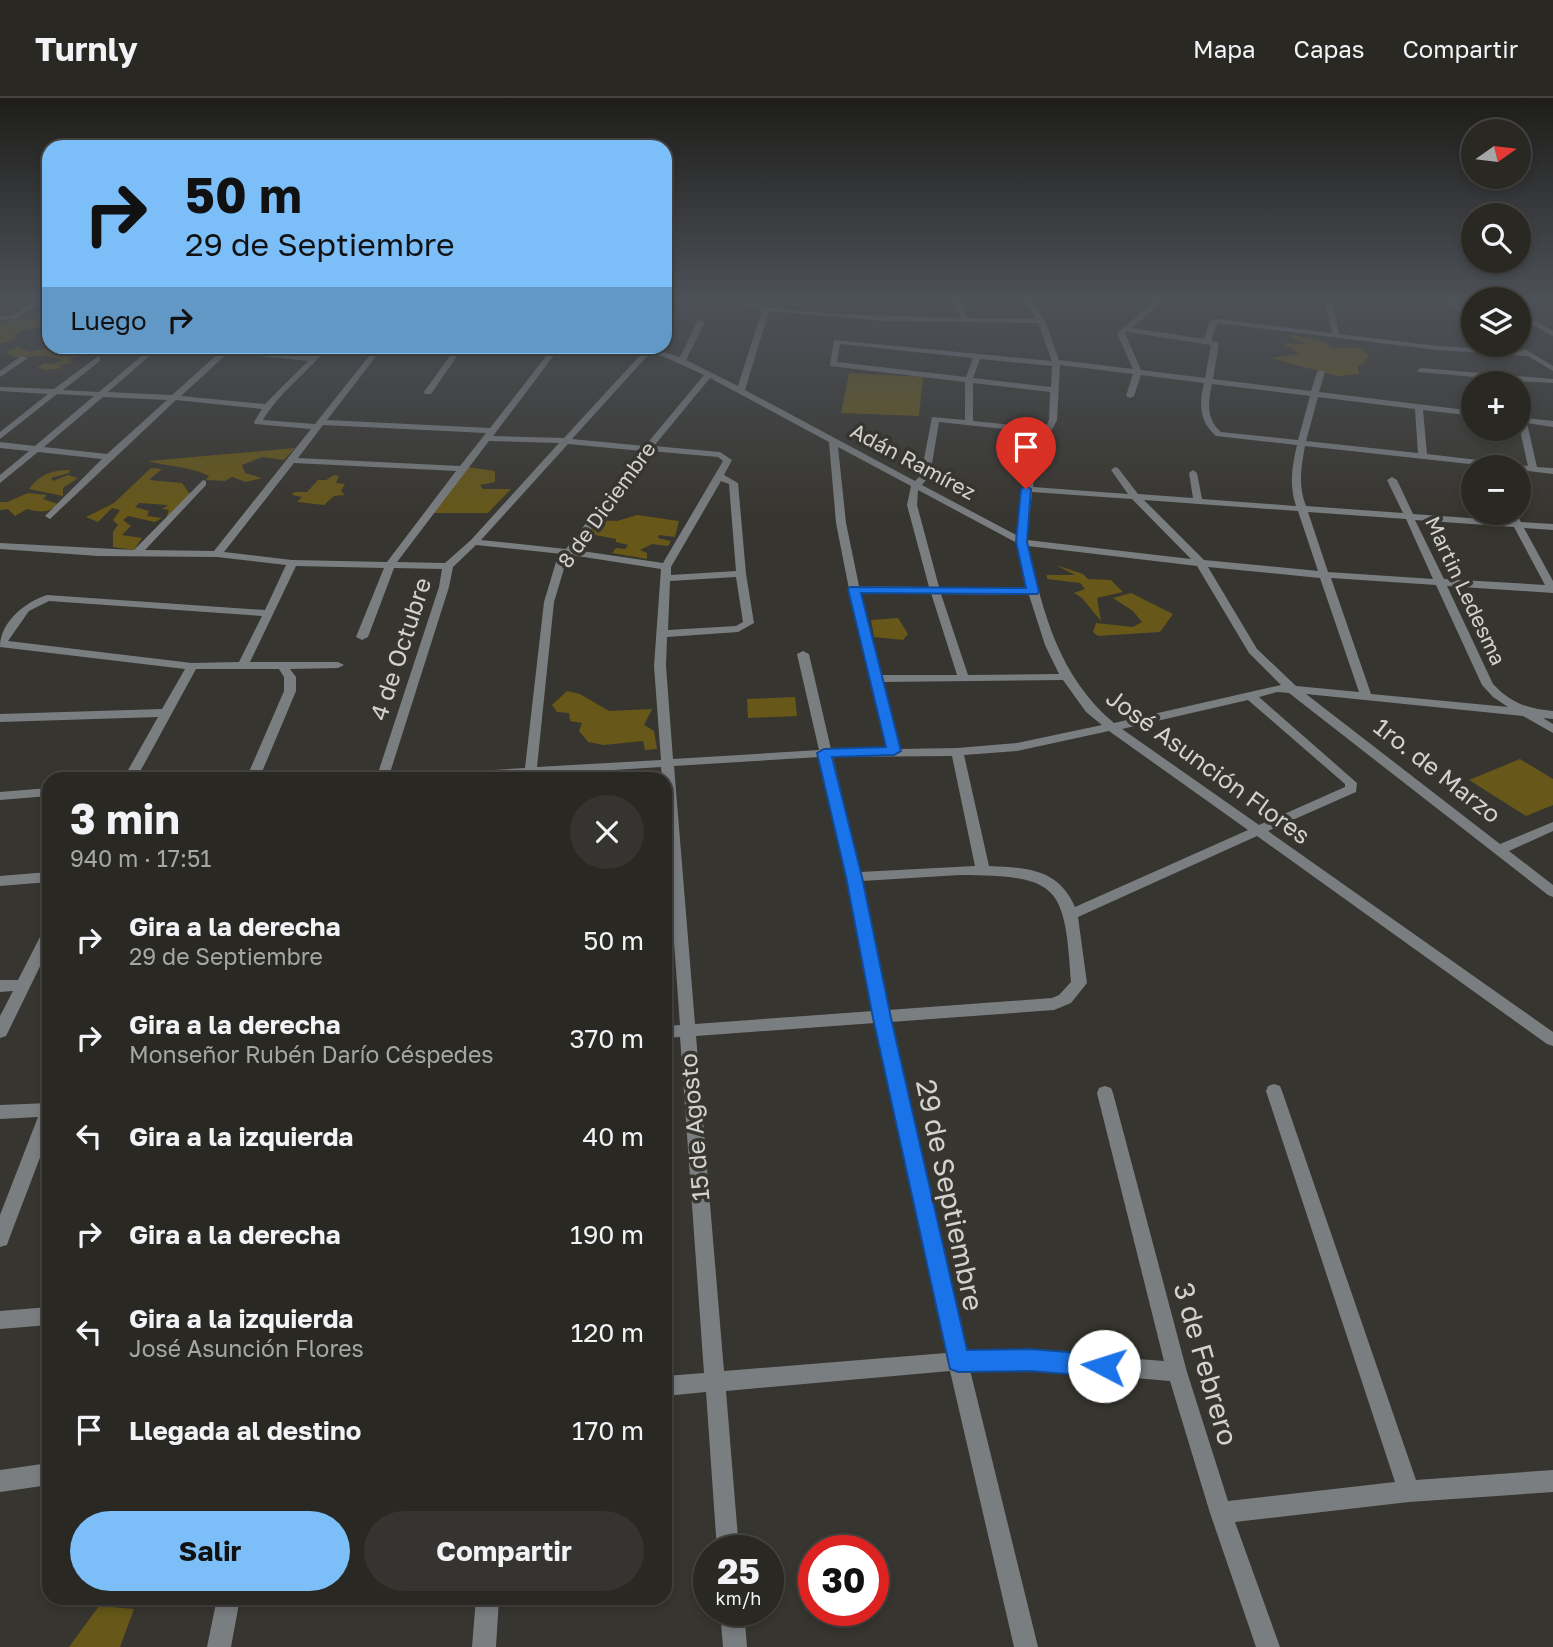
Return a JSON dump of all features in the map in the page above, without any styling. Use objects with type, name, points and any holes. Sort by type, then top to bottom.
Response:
[{"type":"street","points":[[0,436],[78,374]]},
{"type":"street","points":[[0,480],[125,374]]},
{"type":"street","points":[[50,516],[109,457],[201,374]]},
{"type":"street","points":[[300,374],[267,407],[258,422],[489,435],[726,457],[728,460],[720,477],[733,483],[741,574],[749,623],[745,627],[662,634]]},
{"type":"street","points":[[217,554],[359,374]]},
{"type":"street","points":[[428,392],[441,374]]},
{"type":"street","points":[[362,637],[391,564],[536,374]]},
{"type":"street","name":"4 de Octubre","points":[[384,772],[444,587],[448,566],[474,542],[627,374]]},
{"type":"street","name":"Adán Ramírez","points":[[709,374],[1021,542]]},
{"type":"street","name":"8 de Diciembre","points":[[530,772],[549,602],[557,572],[568,552],[709,374]]},
{"type":"street","points":[[740,392],[746,374]]},
{"type":"street","points":[[926,374],[1055,390]]},
{"type":"street","points":[[969,421],[971,374]]},
{"type":"street","name":"José Asunción Flores","points":[[1056,374],[1054,420],[1031,462],[1021,542],[1033,592],[1051,645],[1066,677],[1090,709],[1110,726],[1553,1040]]},
{"type":"street","points":[[1130,396],[1137,374]]},
{"type":"street","points":[[1154,374],[1461,412]]},
{"type":"street","points":[[1210,374],[1203,406],[1216,433],[1461,461]]},
{"type":"street","points":[[1320,374],[1294,481],[1366,697]]},
{"type":"street","points":[[1531,380],[1553,381]]},
{"type":"street","points":[[0,389],[175,398],[267,407]]},
{"type":"street","points":[[1415,407],[1419,456]]},
{"type":"street","points":[[964,678],[935,591],[912,505],[917,484],[925,475],[935,419],[1049,431]]},
{"type":"street","points":[[1531,421],[1553,424]]},
{"type":"street","points":[[833,439],[841,523],[854,589],[894,751]]},
{"type":"street","points":[[1526,441],[1533,469],[1553,471]]},
{"type":"street","points":[[0,445],[109,457]]},
{"type":"street","points":[[293,460],[462,469]]},
{"type":"street","name":"1ro. de Marzo","points":[[1115,470],[1136,498],[1201,563],[1253,651],[1292,688],[1553,892]]},
{"type":"street","points":[[1193,473],[1198,501]]},
{"type":"street","name":"15 de Agosto","points":[[667,772],[660,666],[666,572],[720,477]]},
{"type":"street","name":"Martin Ledesma","points":[[1392,480],[1488,685],[1497,695],[1553,729]]},
{"type":"street","points":[[138,552],[203,483]]},
{"type":"street","points":[[1026,489],[1461,520]]},
{"type":"street","points":[[1518,525],[1553,589]]},
{"type":"street","points":[[1529,525],[1553,527]]},
{"type":"street","points":[[474,542],[568,552],[666,572],[741,574]]},
{"type":"street","points":[[1021,542],[1325,575],[1553,589]]},
{"type":"street","points":[[0,546],[98,553],[217,554],[292,563],[448,566]]},
{"type":"street","points":[[243,666],[292,563]]},
{"type":"street","points":[[854,589],[1033,592]]},
{"type":"street","points":[[268,613],[47,598],[25,608],[1,639],[192,666],[338,665]]},
{"type":"street","name":"29 de Septiembre","points":[[803,654],[958,1361],[1026,1647]]},
{"type":"street","points":[[133,772],[192,666]]},
{"type":"street","points":[[255,772],[290,691],[290,677],[283,667]]},
{"type":"street","points":[[877,679],[1066,677]]},
{"type":"street","points":[[564,772],[824,753],[957,752],[1034,744],[1212,706],[1277,688],[1553,715]]},
{"type":"street","points":[[1070,915],[1353,786],[1250,695]]},
{"type":"street","points":[[0,718],[164,713]]},
{"type":"street","points":[[957,752],[983,871]]},
{"type":"street","points":[[0,796],[42,793]]},
{"type":"street","points":[[1501,849],[1553,826]]},
{"type":"street","name":"15 de Agosto","points":[[672,839],[727,1535]]},
{"type":"street","points":[[672,1031],[1054,1004],[1065,999],[1079,984],[1070,915],[1057,887],[1047,880],[1015,872],[983,871],[854,877]]},
{"type":"street","points":[[0,881],[42,878]]},
{"type":"street","points":[[0,1032],[42,946]]},
{"type":"street","points":[[0,986],[22,985]]},
{"type":"street","points":[[1274,1091],[1409,1491]]},
{"type":"street","name":"3 de Febrero","points":[[1105,1093],[1177,1372],[1221,1513],[1268,1647]]},
{"type":"street","points":[[0,1112],[42,1111]]},
{"type":"street","points":[[0,1240],[42,1129]]},
{"type":"street","points":[[0,1320],[42,1317]]},
{"type":"street","points":[[672,1386],[958,1361],[1030,1360],[1177,1372]]},
{"type":"street","points":[[0,1481],[42,1475]]},
{"type":"street","points":[[1221,1513],[1409,1491],[1553,1481]]},
{"type":"street","points":[[219,1647],[227,1605]]},
{"type":"street","points":[[484,1647],[487,1605]]},
{"type":"street","points":[[733,1626],[735,1647]]},
{"type":"shaded area","points":[[849,374],[923,377],[919,416],[841,413]]},
{"type":"shaded area","points":[[295,448],[284,460],[262,457],[242,465],[245,473],[262,478],[246,482],[232,477],[225,481],[206,480],[209,476],[194,470],[148,461]]},
{"type":"shaded area","points":[[467,467],[495,471],[495,482],[480,485],[483,489],[511,489],[488,513],[434,513]]},
{"type":"shaded area","points":[[151,468],[162,469],[149,480],[182,483],[190,494],[165,522],[169,510],[162,509],[168,505],[139,503],[135,507],[149,511],[147,516],[162,518],[155,522],[128,516],[123,520],[131,526],[122,535],[142,538],[134,550],[113,547],[113,532],[118,525],[113,520],[120,510],[112,508],[98,522],[86,517],[114,503]]},
{"type":"shaded area","points":[[70,470],[69,473],[51,478],[53,481],[68,475],[78,478],[63,488],[63,496],[29,489],[47,474]]},
{"type":"shaded area","points":[[334,475],[339,476],[336,483],[345,484],[341,491],[345,495],[334,496],[324,505],[297,502],[302,497],[292,495],[294,492],[307,492],[318,480],[326,480]]},
{"type":"shaded area","points":[[28,493],[47,495],[43,499],[58,504],[47,511],[27,509],[15,516],[8,509],[0,510],[0,502],[7,502]]},
{"type":"shaded area","points":[[637,515],[679,521],[675,537],[659,535],[658,538],[671,541],[668,546],[652,544],[640,550],[647,553],[647,559],[612,553],[616,548],[625,549],[628,545],[616,542],[616,539],[585,533],[597,520],[617,521]]},
{"type":"shaded area","points":[[1056,565],[1083,574],[1088,579],[1111,580],[1123,592],[1097,598],[1101,621],[1082,598],[1074,593],[1085,589],[1080,583],[1047,579],[1047,575],[1075,575]]},
{"type":"shaded area","points":[[1131,593],[1173,614],[1160,632],[1098,636],[1093,632],[1096,623],[1133,627],[1142,622],[1133,611],[1113,598]]},
{"type":"shaded area","points":[[898,618],[908,634],[903,640],[874,637],[871,620]]},
{"type":"shaded area","points":[[567,691],[580,694],[609,711],[652,709],[644,725],[654,731],[657,749],[645,750],[643,741],[604,745],[588,742],[579,731],[582,723],[570,721],[569,713],[557,712],[552,705]]},
{"type":"shaded area","points":[[795,697],[797,716],[748,718],[747,699]]},
{"type":"shaded area","points":[[1520,759],[1553,779],[1553,805],[1526,816],[1469,780]]},
{"type":"shaded area","points":[[99,1606],[134,1609],[120,1647],[69,1647]]},
{"type":"route","points":[[1026,489],[1021,542],[1033,592],[854,589],[894,751],[824,753],[854,877],[882,1018],[958,1361],[1030,1360],[1104,1366]]}]
